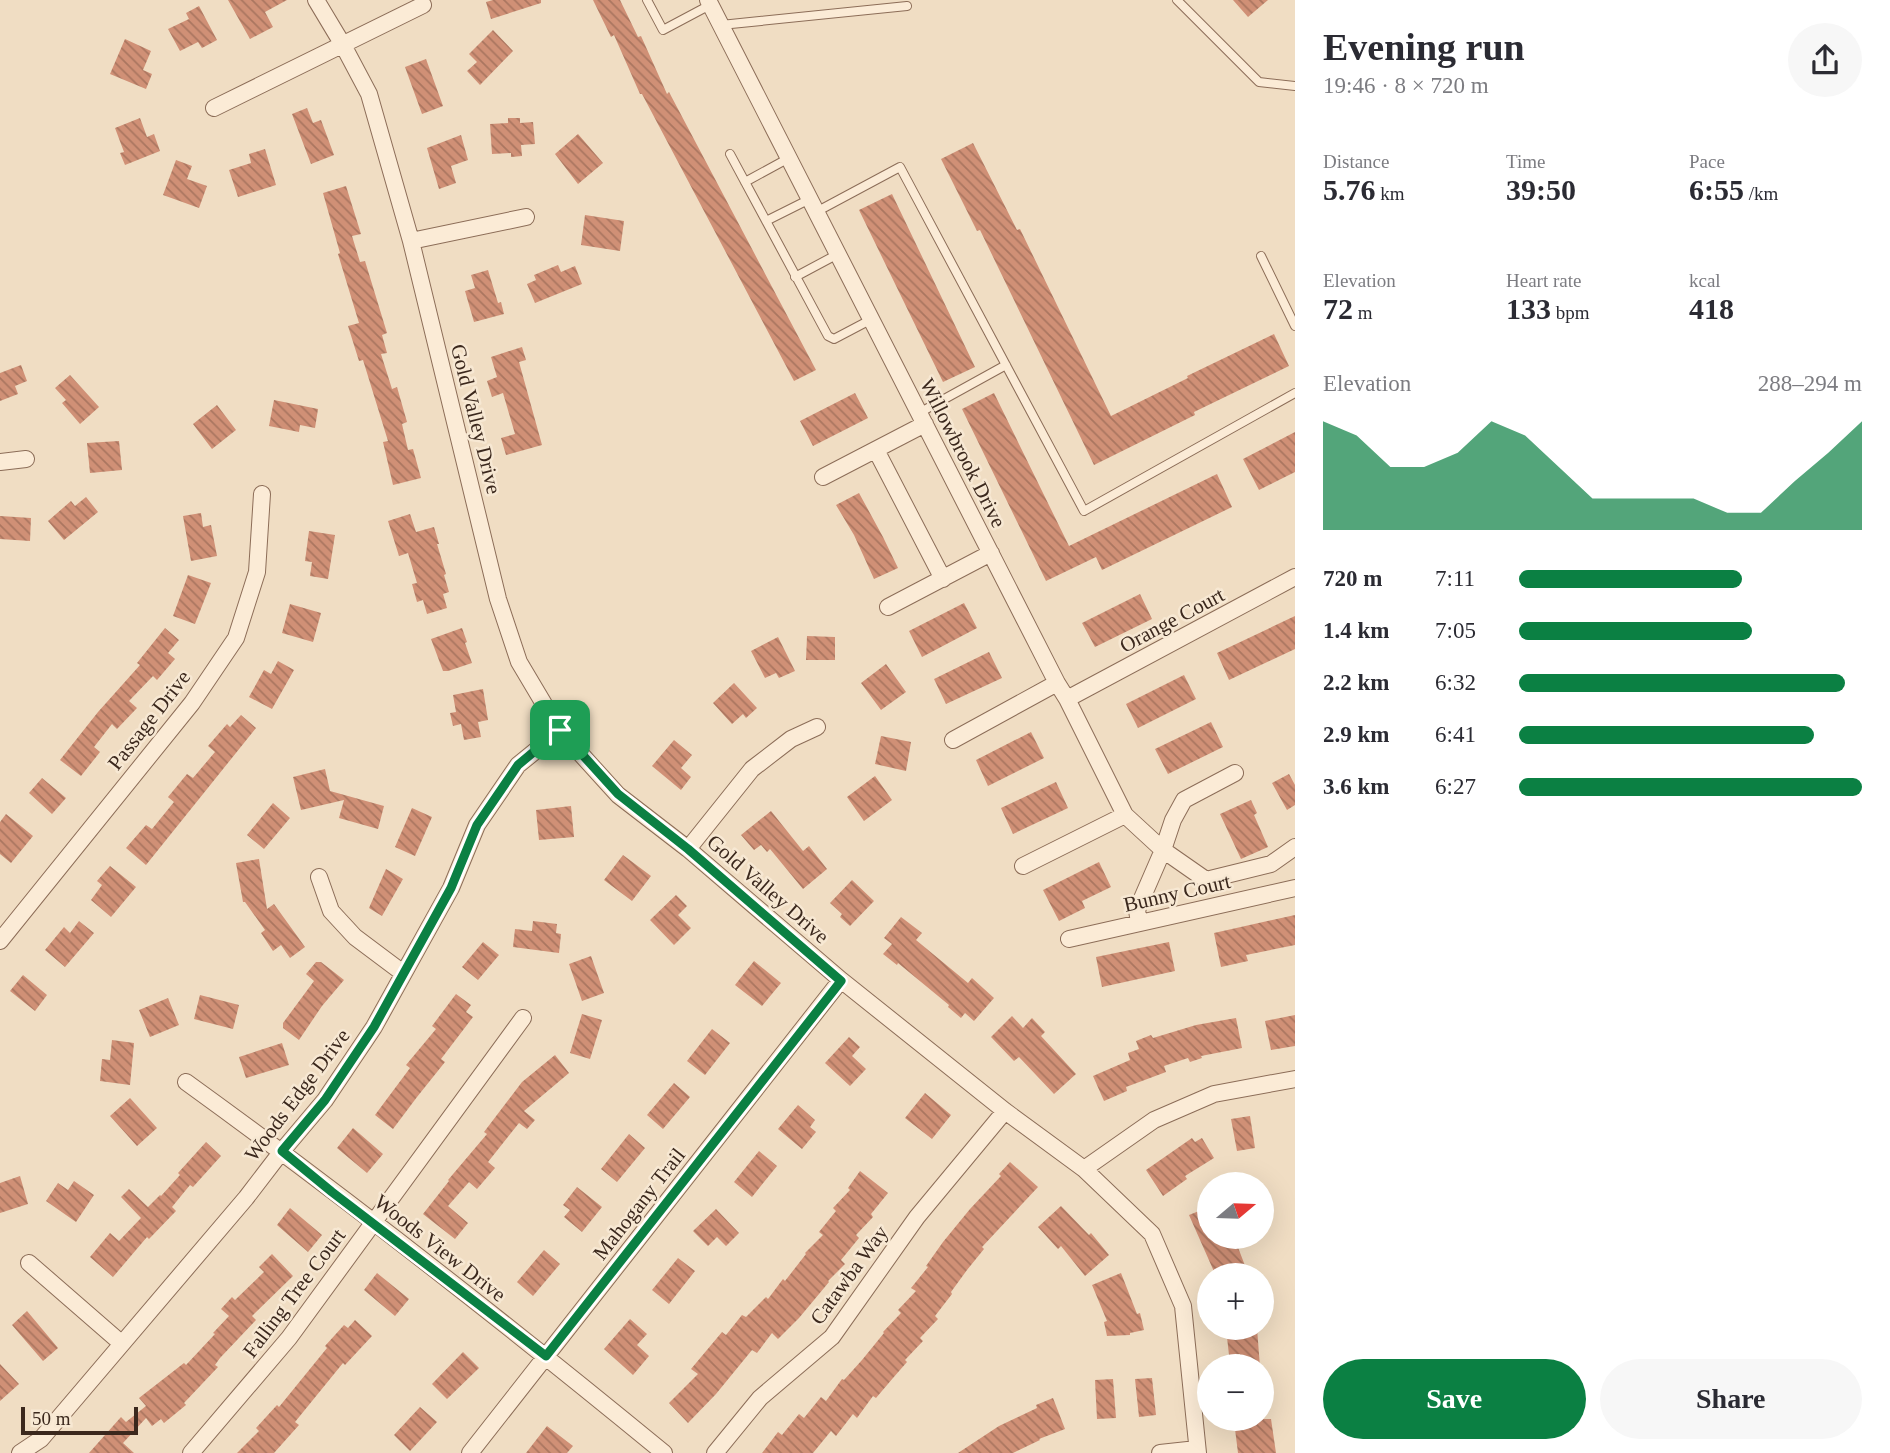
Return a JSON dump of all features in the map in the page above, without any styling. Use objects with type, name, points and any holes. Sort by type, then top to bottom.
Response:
[{"type":"street","name":"Gold Valley Drive","points":[[316,0],[369,94],[411,241],[498,599],[519,662],[560,730],[618,794],[688,849],[841,981],[1005,1111],[1084,1169],[1152,1234],[1183,1306],[1198,1451]]},
{"type":"street","name":"Willowbrook Drive","points":[[709,3],[1057,683],[1068,699],[1125,815],[1163,850],[1206,880],[1271,864],[1295,847]]},
{"type":"street","points":[[214,108],[423,5]]},
{"type":"street","points":[[411,241],[526,217]]},
{"type":"street","points":[[822,477],[876,450],[922,418]]},
{"type":"street","points":[[876,450],[943,579]]},
{"type":"street","points":[[0,462],[26,459]]},
{"type":"street","name":"Passage Drive","points":[[0,941],[192,703],[236,638],[257,572],[262,494]]},
{"type":"street","points":[[888,607],[991,553]]},
{"type":"street","name":"Orange Court","points":[[1068,699],[1295,578]]},
{"type":"street","points":[[953,740],[1057,683]]},
{"type":"street","points":[[688,849],[752,769],[791,739],[817,727]]},
{"type":"street","name":"Woods Edge Drive","points":[[20,1453],[41,1438],[246,1198],[325,1100],[374,1027],[451,888],[477,825],[518,765],[560,730]]},
{"type":"street","points":[[1139,923],[1138,910],[1173,820],[1184,800],[1235,773]]},
{"type":"street","points":[[1023,866],[1125,815]]},
{"type":"street","points":[[319,877],[331,911],[355,937],[403,973]]},
{"type":"street","name":"Bunny Court","points":[[1069,939],[1295,888]]},
{"type":"street","name":"Mahogany Trail","points":[[470,1453],[841,981]]},
{"type":"street","name":"Falling Tree Court","points":[[191,1453],[289,1338],[523,1018]]},
{"type":"street","points":[[1084,1169],[1154,1120],[1190,1104],[1214,1094],[1295,1079]]},
{"type":"street","name":"Woods View Drive","points":[[186,1082],[282,1151],[546,1356],[664,1453]]},
{"type":"street","name":"Catawba Way","points":[[715,1453],[760,1398],[832,1337],[917,1217],[1005,1111]]},
{"type":"street","points":[[29,1263],[121,1343]]},
{"type":"street","points":[[1160,1453],[1198,1451]]},
{"type":"lane","points":[[647,0],[663,30],[709,3]]},
{"type":"lane","points":[[1177,0],[1259,82],[1295,86]]},
{"type":"lane","points":[[721,25],[907,6]]},
{"type":"lane","points":[[730,154],[828,336],[834,339],[872,319]]},
{"type":"lane","points":[[745,182],[789,158]]},
{"type":"lane","points":[[766,221],[813,205],[900,167],[1084,511],[1295,393]]},
{"type":"lane","points":[[795,276],[838,254]]},
{"type":"lane","points":[[1261,256],[1295,326]]},
{"type":"lane","points":[[922,418],[1006,365]]},
{"type":"building","points":[[228,0],[287,0],[265,12],[273,27],[250,39]]},
{"type":"building","points":[[541,0],[541,3],[491,19],[486,2]]},
{"type":"building","points":[[593,0],[620,0],[638,37],[641,36],[667,94],[669,92],[816,370],[794,381],[640,94],[614,35],[611,37]]},
{"type":"building","points":[[1233,0],[1268,0],[1248,17]]},
{"type":"building","points":[[199,6],[217,40],[202,48],[198,42],[180,51],[168,29],[189,19],[186,13]]},
{"type":"building","points":[[493,30],[513,51],[480,85],[467,71],[477,62],[469,54]]},
{"type":"building","points":[[125,39],[151,51],[143,70],[152,74],[146,89],[110,74]]},
{"type":"building","points":[[426,59],[443,106],[422,114],[405,67]]},
{"type":"building","points":[[307,108],[313,123],[321,120],[334,155],[311,164],[292,114]]},
{"type":"building","points":[[140,118],[147,137],[154,134],[160,151],[125,165],[120,153],[124,152],[115,128]]},
{"type":"building","points":[[508,118],[520,118],[520,123],[533,122],[535,144],[521,145],[522,156],[511,157],[511,153],[492,154],[490,124],[508,123]]},
{"type":"building","points":[[578,134],[603,163],[578,184],[555,154]]},
{"type":"building","points":[[461,135],[468,160],[451,166],[456,183],[439,189],[427,148]]},
{"type":"building","points":[[973,143],[1017,230],[1020,229],[1111,416],[1274,334],[1289,366],[1094,465],[980,230],[977,231],[941,159]]},
{"type":"building","points":[[265,149],[276,185],[238,197],[229,170],[251,163],[249,154]]},
{"type":"building","points":[[176,160],[192,166],[187,179],[207,186],[199,208],[163,195]]},
{"type":"building","points":[[346,186],[361,234],[352,236],[360,262],[365,261],[387,333],[382,335],[387,353],[381,354],[392,389],[397,387],[407,422],[402,424],[408,450],[413,449],[421,478],[393,485],[383,442],[388,441],[363,360],[359,361],[348,326],[359,323],[323,193]]},
{"type":"building","points":[[892,194],[975,367],[943,382],[859,210]]},
{"type":"building","points":[[585,215],[624,221],[620,251],[581,245]]},
{"type":"building","points":[[558,265],[561,272],[575,266],[582,284],[535,303],[527,284],[536,280],[534,275]]},
{"type":"building","points":[[488,270],[504,314],[474,322],[465,291],[475,288],[471,275]]},
{"type":"building","points":[[522,347],[526,360],[519,362],[542,445],[506,455],[501,438],[515,434],[503,393],[492,397],[487,381],[497,377],[491,357]]},
{"type":"building","points":[[21,365],[27,381],[15,386],[18,394],[0,401],[0,373]]},
{"type":"building","points":[[70,375],[99,407],[80,424],[62,403],[66,400],[55,388]]},
{"type":"building","points":[[855,393],[868,418],[813,446],[800,421]]},
{"type":"building","points":[[994,393],[1069,546],[1217,474],[1232,507],[1102,570],[1096,557],[1046,581],[962,409]]},
{"type":"building","points":[[274,400],[318,409],[315,428],[300,425],[299,432],[269,426]]},
{"type":"building","points":[[217,405],[236,430],[212,449],[193,424]]},
{"type":"building","points":[[1295,432],[1295,472],[1259,490],[1243,459]]},
{"type":"building","points":[[119,441],[122,470],[90,473],[87,443]]},
{"type":"building","points":[[859,493],[898,568],[874,579],[854,535],[836,505]]},
{"type":"building","points":[[86,497],[98,512],[64,540],[48,521],[71,501],[75,506]]},
{"type":"building","points":[[201,513],[203,527],[211,525],[217,556],[191,561],[183,516]]},
{"type":"building","points":[[410,514],[416,532],[434,527],[446,574],[444,575],[449,592],[443,594],[447,608],[427,614],[423,600],[417,602],[412,584],[417,583],[408,553],[399,556],[388,521]]},
{"type":"building","points":[[0,516],[31,518],[30,541],[0,539]]},
{"type":"building","points":[[309,531],[335,535],[328,579],[310,576],[312,562],[305,561]]},
{"type":"building","points":[[188,575],[211,583],[195,624],[173,616]]},
{"type":"building","points":[[1140,594],[1152,619],[1095,647],[1082,623]]},
{"type":"building","points":[[964,603],[977,628],[922,657],[909,631]]},
{"type":"building","points":[[290,604],[321,613],[313,642],[282,633]]},
{"type":"building","points":[[1295,616],[1295,649],[1229,680],[1217,653]]},
{"type":"building","points":[[165,628],[179,640],[168,653],[175,659],[157,680],[153,676],[129,701],[137,708],[117,729],[112,724],[94,747],[100,752],[81,776],[60,760],[140,665],[137,663]]},
{"type":"building","points":[[462,628],[472,663],[443,671],[431,639]]},
{"type":"building","points":[[807,636],[835,637],[835,660],[806,660]]},
{"type":"building","points":[[778,637],[795,671],[779,678],[776,673],[765,678],[751,651]]},
{"type":"building","points":[[989,652],[1002,678],[946,704],[934,679]]},
{"type":"building","points":[[278,661],[294,670],[272,709],[249,697],[264,670],[271,674]]},
{"type":"building","points":[[886,664],[906,692],[881,710],[861,683]]},
{"type":"building","points":[[1184,675],[1196,699],[1138,728],[1126,704]]},
{"type":"building","points":[[734,683],[757,708],[746,718],[743,714],[732,724],[713,703]]},
{"type":"building","points":[[483,689],[488,720],[478,722],[481,737],[464,740],[461,724],[453,726],[450,713],[456,712],[453,695]]},
{"type":"building","points":[[241,715],[256,728],[146,865],[126,848],[146,825],[152,829],[174,802],[168,797],[187,774],[193,778],[215,752],[208,746],[227,724],[230,727]]},
{"type":"building","points":[[1211,722],[1223,747],[1168,774],[1155,749]]},
{"type":"building","points":[[1031,732],[1044,758],[988,786],[976,760]]},
{"type":"building","points":[[881,736],[911,742],[906,771],[875,764]]},
{"type":"building","points":[[674,740],[692,755],[681,768],[691,777],[681,790],[652,766]]},
{"type":"building","points":[[325,769],[330,791],[384,806],[378,829],[339,818],[344,800],[301,810],[293,777]]},
{"type":"building","points":[[1289,774],[1295,785],[1295,805],[1287,810],[1272,783]]},
{"type":"building","points":[[875,776],[892,800],[864,821],[847,797]]},
{"type":"building","points":[[42,778],[66,798],[52,814],[29,793]]},
{"type":"building","points":[[1056,782],[1068,808],[1013,834],[1001,808]]},
{"type":"building","points":[[1251,800],[1257,813],[1254,815],[1268,847],[1241,859],[1220,814]]},
{"type":"building","points":[[273,803],[290,818],[264,849],[247,835]]},
{"type":"building","points":[[571,806],[574,837],[539,840],[536,810]]},
{"type":"building","points":[[412,808],[432,817],[415,856],[395,847]]},
{"type":"building","points":[[771,811],[803,851],[809,846],[827,869],[803,889],[770,849],[767,852],[761,845],[754,850],[741,835]]},
{"type":"building","points":[[6,814],[33,836],[11,863],[0,854],[0,822]]},
{"type":"building","points":[[623,855],[651,876],[632,901],[604,880]]},
{"type":"building","points":[[259,859],[267,909],[274,904],[305,947],[290,958],[281,945],[273,951],[261,933],[265,930],[243,902],[236,863]]},
{"type":"building","points":[[1099,862],[1111,887],[1082,901],[1085,908],[1059,921],[1043,890]]},
{"type":"building","points":[[110,866],[136,887],[111,917],[91,900],[102,885],[97,881]]},
{"type":"building","points":[[386,869],[403,879],[382,916],[369,908]]},
{"type":"building","points":[[852,880],[874,901],[850,926],[830,903]]},
{"type":"building","points":[[676,895],[687,906],[678,915],[691,928],[674,945],[650,920]]},
{"type":"building","points":[[1295,915],[1295,945],[1246,955],[1248,961],[1221,967],[1214,933]]},
{"type":"building","points":[[901,917],[922,933],[916,940],[968,983],[972,978],[994,998],[974,1021],[965,1013],[961,1018],[898,963],[897,965],[883,954],[892,944],[884,938]]},
{"type":"building","points":[[79,921],[94,933],[65,967],[45,950],[64,927],[70,933]]},
{"type":"building","points":[[533,921],[557,924],[556,933],[561,934],[559,953],[513,947],[515,929],[532,931]]},
{"type":"building","points":[[483,942],[499,955],[478,980],[462,967]]},
{"type":"building","points":[[1169,942],[1175,971],[1102,987],[1096,957]]},
{"type":"building","points":[[591,956],[604,993],[582,1001],[569,964]]},
{"type":"building","points":[[754,961],[781,983],[762,1006],[735,985]]},
{"type":"building","points":[[316,962],[321,962],[344,980],[299,1040],[283,1028],[283,1023],[314,981],[306,974]]},
{"type":"building","points":[[23,975],[47,995],[35,1011],[10,991]]},
{"type":"building","points":[[456,994],[471,1005],[466,1012],[473,1017],[441,1059],[445,1062],[393,1129],[375,1115],[410,1068],[406,1065],[436,1029],[432,1026]]},
{"type":"building","points":[[200,995],[239,1005],[233,1029],[194,1019]]},
{"type":"building","points":[[168,998],[179,1025],[150,1037],[139,1010]]},
{"type":"building","points":[[582,1014],[602,1020],[590,1059],[570,1053]]},
{"type":"building","points":[[1295,1015],[1295,1046],[1271,1050],[1265,1021]]},
{"type":"building","points":[[1012,1016],[1023,1028],[1032,1018],[1045,1032],[1041,1036],[1076,1074],[1054,1094],[1019,1057],[1014,1061],[991,1037]]},
{"type":"building","points":[[1236,1018],[1242,1048],[1201,1056],[1202,1058],[1190,1062],[1188,1058],[1164,1066],[1166,1072],[1126,1087],[1127,1091],[1104,1101],[1093,1076],[1130,1060],[1128,1053],[1139,1049],[1136,1041],[1151,1035],[1153,1038],[1196,1025]]},
{"type":"building","points":[[712,1029],[730,1043],[705,1075],[687,1061]]},
{"type":"building","points":[[849,1037],[860,1047],[852,1056],[866,1069],[850,1086],[825,1063]]},
{"type":"building","points":[[112,1040],[134,1043],[130,1085],[100,1081],[102,1059],[110,1060]]},
{"type":"building","points":[[282,1043],[289,1065],[246,1078],[239,1057]]},
{"type":"building","points":[[555,1055],[569,1073],[524,1111],[535,1120],[527,1129],[519,1123],[488,1162],[495,1168],[477,1189],[469,1182],[448,1206],[468,1223],[455,1239],[423,1214],[487,1134],[484,1132],[522,1082]]},
{"type":"building","points":[[674,1083],[690,1097],[663,1129],[647,1115]]},
{"type":"building","points":[[925,1093],[951,1115],[932,1139],[905,1118]]},
{"type":"building","points":[[130,1098],[157,1128],[137,1146],[110,1116]]},
{"type":"building","points":[[798,1105],[815,1120],[810,1127],[816,1132],[802,1149],[778,1129]]},
{"type":"building","points":[[1250,1116],[1255,1148],[1237,1151],[1231,1119]]},
{"type":"building","points":[[353,1128],[383,1154],[367,1173],[337,1148]]},
{"type":"building","points":[[629,1134],[645,1148],[617,1182],[601,1169]]},
{"type":"building","points":[[1192,1138],[1195,1142],[1202,1138],[1214,1158],[1185,1176],[1187,1179],[1163,1196],[1146,1170]]},
{"type":"building","points":[[206,1142],[221,1156],[193,1187],[190,1185],[172,1207],[176,1211],[149,1239],[147,1237],[113,1277],[90,1257],[110,1233],[119,1241],[141,1218],[121,1197],[129,1189],[148,1207],[180,1175],[178,1173]]},
{"type":"building","points":[[759,1151],[777,1166],[752,1197],[734,1182]]},
{"type":"building","points":[[1010,1162],[1038,1187],[982,1247],[984,1249],[935,1316],[938,1319],[920,1338],[923,1341],[905,1360],[907,1362],[876,1398],[873,1396],[857,1418],[853,1414],[836,1436],[831,1431],[813,1453],[762,1453],[778,1432],[782,1435],[799,1414],[804,1418],[821,1397],[826,1401],[842,1379],[844,1380],[862,1360],[901,1313],[898,1310],[916,1291],[911,1288],[943,1242]]},
{"type":"building","points":[[860,1171],[888,1193],[871,1214],[873,1217],[856,1235],[859,1238],[841,1260],[845,1264],[778,1339],[772,1333],[757,1353],[752,1350],[688,1423],[669,1403],[698,1374],[691,1369],[722,1332],[726,1335],[742,1315],[746,1317],[766,1297],[768,1299],[783,1279],[785,1281],[805,1253],[823,1235],[819,1232],[836,1211],[833,1208],[850,1190],[848,1188]]},
{"type":"building","points":[[20,1176],[28,1204],[0,1213],[0,1183]]},
{"type":"building","points":[[74,1181],[94,1195],[76,1222],[46,1201],[58,1183],[68,1190]]},
{"type":"building","points":[[577,1187],[602,1207],[582,1232],[564,1217],[570,1210],[563,1205]]},
{"type":"building","points":[[1061,1206],[1089,1235],[1091,1233],[1109,1255],[1085,1276],[1061,1246],[1058,1249],[1038,1227]]},
{"type":"building","points":[[290,1208],[322,1235],[308,1252],[277,1225]]},
{"type":"building","points":[[716,1209],[739,1233],[726,1246],[717,1237],[708,1246],[693,1231]]},
{"type":"building","points":[[1197,1212],[1197,1233],[1189,1215]]},
{"type":"building","points":[[544,1250],[560,1264],[533,1296],[517,1282]]},
{"type":"building","points":[[1204,1250],[1239,1250],[1244,1263],[1210,1263]]},
{"type":"building","points":[[272,1254],[293,1276],[252,1316],[256,1320],[220,1358],[215,1365],[218,1367],[184,1403],[186,1405],[164,1423],[161,1419],[152,1426],[146,1418],[123,1443],[134,1453],[89,1453],[121,1417],[126,1422],[146,1406],[139,1398],[184,1363],[186,1365],[215,1334],[213,1333],[229,1316],[221,1309],[232,1297],[235,1300],[264,1272],[259,1267]]},
{"type":"building","points":[[678,1258],[695,1271],[669,1304],[652,1290]]},
{"type":"building","points":[[377,1273],[409,1299],[395,1316],[364,1290]]},
{"type":"building","points":[[1121,1273],[1137,1314],[1140,1313],[1144,1330],[1130,1335],[1107,1336],[1104,1322],[1107,1321],[1092,1285]]},
{"type":"building","points":[[27,1311],[58,1348],[43,1361],[12,1325]]},
{"type":"building","points":[[630,1319],[647,1334],[637,1345],[649,1356],[633,1375],[604,1349]]},
{"type":"building","points":[[355,1320],[372,1336],[345,1365],[343,1363],[295,1422],[299,1425],[274,1453],[237,1453],[259,1431],[256,1428],[277,1405],[279,1407],[327,1348],[325,1346],[344,1325],[348,1328]]},
{"type":"building","points":[[1227,1340],[1258,1340],[1259,1354],[1229,1354]]},
{"type":"building","points":[[463,1352],[479,1368],[447,1399],[432,1384]]},
{"type":"building","points":[[0,1364],[19,1384],[0,1401]]},
{"type":"building","points":[[1152,1378],[1156,1415],[1139,1417],[1135,1379]]},
{"type":"building","points":[[1113,1379],[1116,1418],[1097,1419],[1095,1380]]},
{"type":"building","points":[[1053,1398],[1065,1429],[1013,1453],[958,1453],[999,1426]]},
{"type":"building","points":[[420,1407],[437,1422],[410,1451],[394,1435]]},
{"type":"building","points":[[547,1426],[573,1446],[567,1453],[526,1453]]},
{"type":"building","points":[[1235,1431],[1273,1431],[1276,1453],[1238,1453]]},
{"type":"route","points":[[560,730],[618,794],[688,849],[841,981],[546,1356],[282,1151],[325,1100],[374,1027],[451,888],[477,825],[518,765],[560,730]]}]
